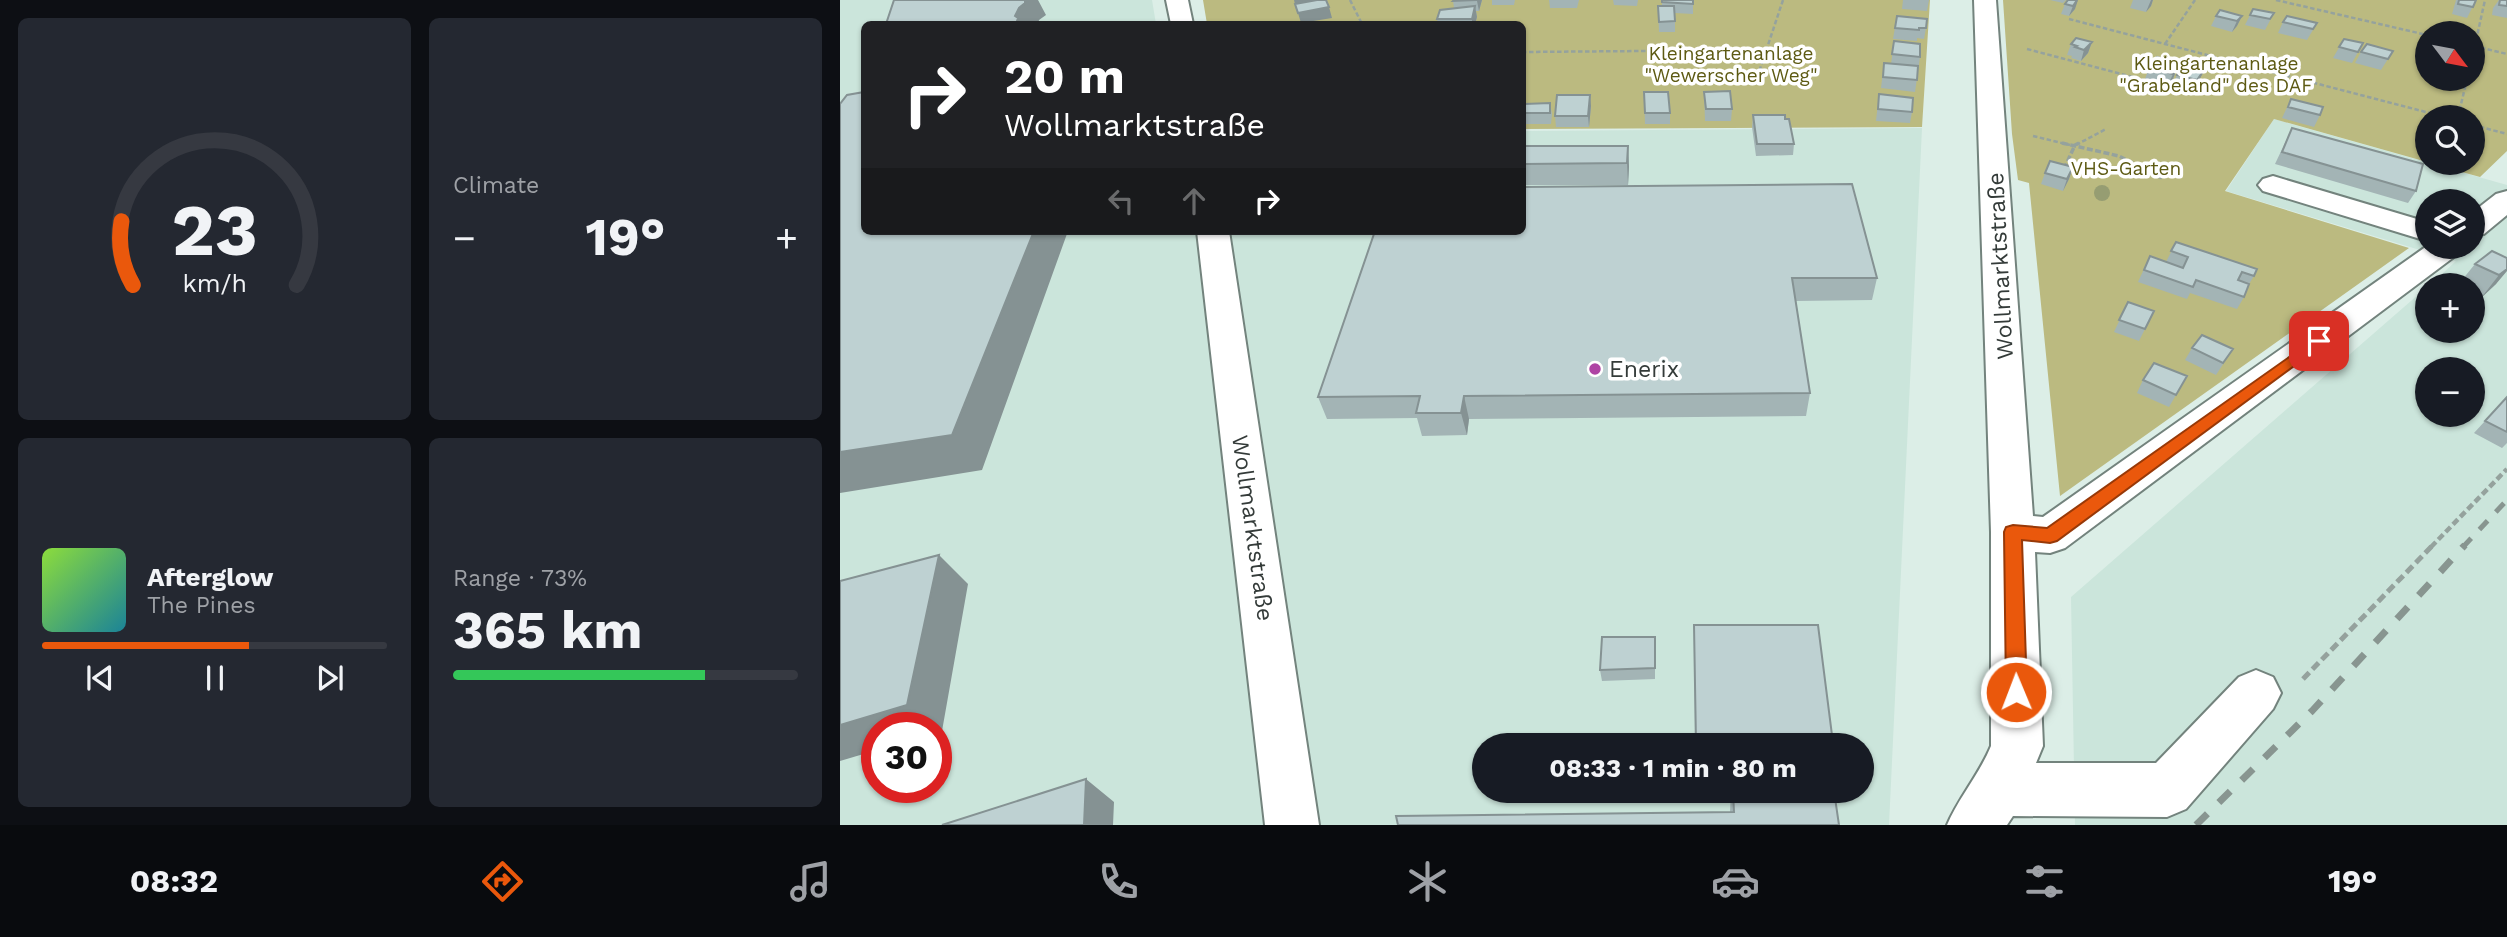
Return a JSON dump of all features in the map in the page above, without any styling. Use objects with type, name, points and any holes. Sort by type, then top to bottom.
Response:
[{"type":"street","points":[[1177,0],[1181,21]]},
{"type":"street","name":"Wollmarktstraße","points":[[1985,0],[2013,532],[2017,746],[1987,807]]},
{"type":"street","points":[[2273,185],[2415,228]]},
{"type":"street","points":[[2485,217],[2507,200]]},
{"type":"street","name":"Wollmarktstraße","points":[[1214,235],[1292,825]]},
{"type":"street","points":[[2013,532],[2050,535],[2430,259]]},
{"type":"street","points":[[1987,807],[2166,790],[2256,693]]},
{"type":"path","points":[[1350,0],[1360,21]]},
{"type":"path","points":[[1755,84],[1783,0]]},
{"type":"path","points":[[2165,44],[2195,0]]},
{"type":"path","points":[[2276,0],[2415,32]]},
{"type":"path","points":[[2480,21],[2485,0]]},
{"type":"path","points":[[2069,19],[2415,109]]},
{"type":"path","points":[[1987,38],[2144,80]]},
{"type":"path","points":[[2485,49],[2507,54]]},
{"type":"path","points":[[1526,52],[1767,50]]},
{"type":"path","points":[[2485,128],[2507,134]]},
{"type":"path","points":[[2064,170],[2075,145],[2106,129]]},
{"type":"path","points":[[1993,132],[2037,136],[2119,156],[2162,178]]},
{"type":"path","points":[[2256,693],[2295,687],[2507,469]]},
{"type":"shaded area","points":[[840,0],[1152,0],[1156,21],[861,21],[861,235],[1526,235],[1526,131],[1922,128],[1889,825],[840,825]]},
{"type":"shaded area","points":[[2274,119],[2415,159],[2415,175],[2472,175],[2507,185],[2507,825],[2075,825],[2071,597],[2415,297],[2415,343],[2485,343],[2485,273],[2443,273],[2456,261],[2449,259],[2485,259],[2485,189],[2415,189],[2415,249],[2226,191]]},
{"type":"green space","name":"Kleingartenanlage \"Wewerscher Weg\"","points":[[1203,0],[1930,0],[1922,127],[1526,129],[1526,21],[1206,21]]},
{"type":"green space","points":[[2003,0],[2507,0],[2507,151],[2485,172],[2485,105],[2415,105],[2415,159],[2274,119],[2225,191],[2409,248],[2060,496],[2029,183],[2018,180],[2012,134]]},
{"type":"building","points":[[894,0],[1025,0],[1015,16],[1017,21],[887,21]]},
{"type":"building","points":[[1326,0],[1329,7],[1298,13],[1295,4]]},
{"type":"building","points":[[1693,0],[1693,4],[1662,2]]},
{"type":"building","points":[[2068,0],[2077,0],[2073,6],[2065,4]]},
{"type":"building","points":[[2459,0],[2476,0],[2473,7],[2458,4]]},
{"type":"building","points":[[2500,0],[2507,0],[2507,6],[2499,5]]},
{"type":"building","points":[[1475,6],[1472,19],[1437,19],[1440,10]]},
{"type":"building","points":[[1658,6],[1674,6],[1675,21],[1659,22]]},
{"type":"building","points":[[2253,9],[2274,13],[2270,19],[2250,15]]},
{"type":"building","points":[[2220,10],[2242,16],[2237,21],[2216,16]]},
{"type":"building","points":[[1897,16],[1927,19],[1926,28],[1895,28]]},
{"type":"building","points":[[2287,16],[2317,23],[2313,29],[2283,22]]},
{"type":"building","points":[[2076,38],[2092,42],[2084,50],[2071,44]]},
{"type":"building","points":[[2344,39],[2363,43],[2358,52],[2339,47]]},
{"type":"building","points":[[1894,41],[1920,44],[1920,57],[1892,54]]},
{"type":"building","points":[[2367,44],[2393,51],[2388,59],[2361,52]]},
{"type":"building","points":[[2157,57],[2174,62],[2170,66],[2177,68],[2173,74],[2149,68]]},
{"type":"building","points":[[1884,63],[1918,66],[1917,80],[1883,77]]},
{"type":"building","points":[[2184,65],[2204,70],[2197,80],[2177,75]]},
{"type":"building","points":[[1730,91],[1732,109],[1706,109],[1704,92]]},
{"type":"building","points":[[1644,92],[1668,92],[1670,113],[1645,113]]},
{"type":"building","points":[[861,93],[861,235],[1032,235],[952,435],[840,452],[840,104],[847,95]]},
{"type":"building","points":[[1879,94],[1913,98],[1912,112],[1878,109]]},
{"type":"building","points":[[1557,95],[1590,95],[1588,116],[1555,116]]},
{"type":"building","points":[[2291,99],[2323,107],[2320,115],[2288,107]]},
{"type":"building","points":[[1550,103],[1550,113],[1526,113],[1526,104]]},
{"type":"building","points":[[1753,115],[1785,115],[1785,119],[1789,119],[1794,144],[1757,144]]},
{"type":"building","points":[[2292,128],[2415,162],[2415,175],[2420,175],[2415,191],[2282,152]]},
{"type":"building","points":[[1526,146],[1628,146],[1627,163],[1526,164]]},
{"type":"building","points":[[2050,161],[2073,167],[2067,179],[2045,173]]},
{"type":"building","points":[[1852,184],[1877,278],[1792,278],[1810,393],[1464,396],[1461,413],[1416,413],[1420,396],[1318,397],[1374,235],[1526,235],[1526,187]]},
{"type":"building","points":[[2176,242],[2257,269],[2254,276],[2242,272],[2238,280],[2249,284],[2244,297],[2196,280],[2193,287],[2144,270],[2150,256],[2183,268],[2188,257],[2171,251]]},
{"type":"building","points":[[2492,251],[2507,258],[2507,269],[2499,275],[2475,264],[2485,259]]},
{"type":"building","points":[[2128,302],[2154,311],[2145,329],[2119,320]]},
{"type":"building","points":[[2202,335],[2233,349],[2223,363],[2192,348]]},
{"type":"building","points":[[2154,363],[2187,376],[2176,395],[2143,380]]},
{"type":"building","points":[[2507,397],[2507,432],[2485,421]]},
{"type":"building","points":[[939,555],[907,705],[884,712],[861,712],[861,719],[840,725],[840,581]]},
{"type":"building","points":[[1694,625],[1818,625],[1832,733],[1696,733]]},
{"type":"building","points":[[1602,637],[1655,637],[1655,668],[1600,670]]},
{"type":"building","points":[[1086,779],[1084,825],[942,825]]},
{"type":"building","points":[[1734,803],[1836,803],[1839,825],[1398,825],[1396,816],[1734,812]]},
{"type":"railway","points":[[2463,547],[2507,500]]},
{"type":"railway","points":[[2196,825],[2312,711],[2465,545]]},
{"type":"place","name":"Enerix","points":[[1595,369]]},
{"type":"route","points":[[2016,692],[2013,532],[2050,535],[2319,341]]},
{"type":"park label","name":"Kleingartenanlage \"Grabeland\" des DAF","points":[[2216,74]]},
{"type":"park label","name":"VHS-Garten","points":[[2126,168]]}]
